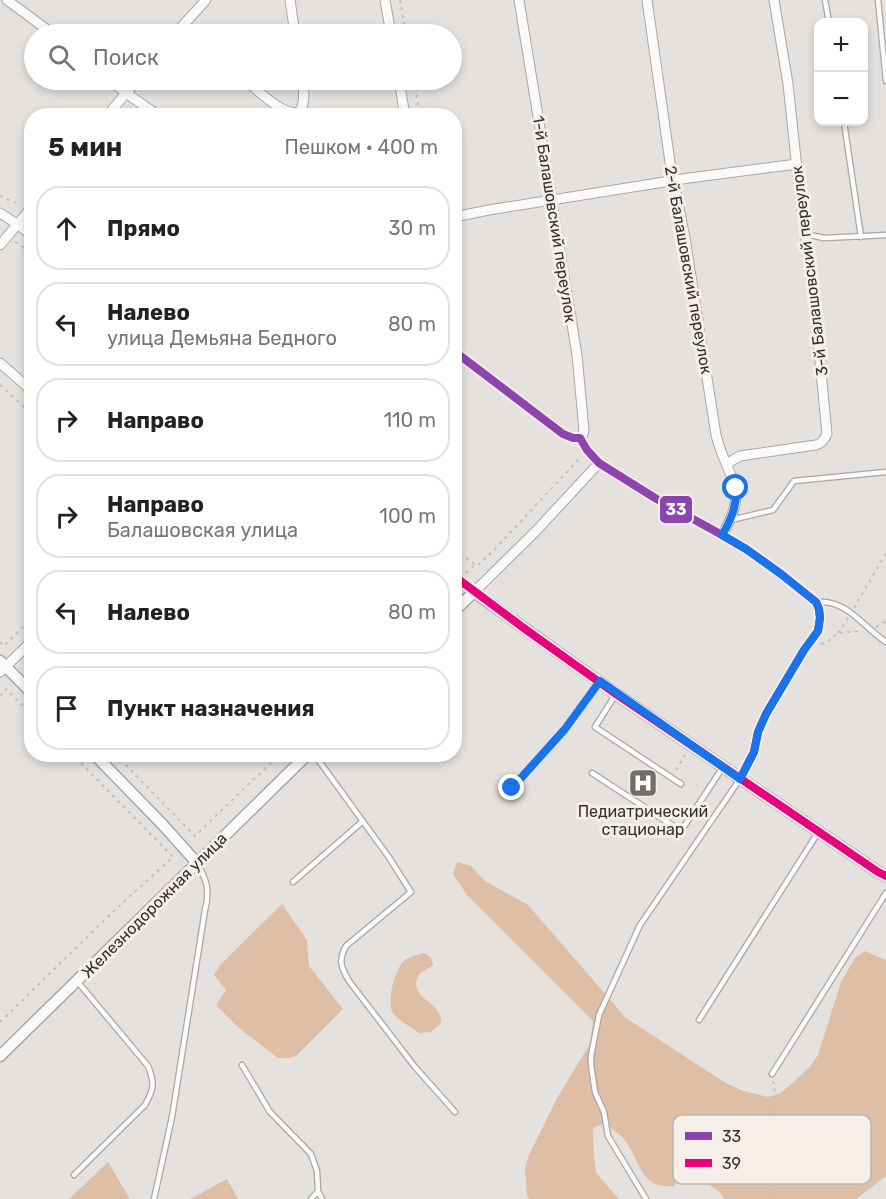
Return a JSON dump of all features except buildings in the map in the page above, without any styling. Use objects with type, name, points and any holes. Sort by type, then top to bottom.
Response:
[{"type":"street","points":[[7,0],[39,24]]},
{"type":"street","points":[[188,24],[206,0]]},
{"type":"street","points":[[290,0],[294,24]]},
{"type":"street","points":[[385,0],[389,24]]},
{"type":"street","name":"1-й Балашовский переулок","points":[[519,0],[577,356],[584,430],[580,438]]},
{"type":"street","name":"2-й Балашовский переулок","points":[[647,0],[716,435],[720,451],[736,488],[736,500],[731,520],[722,535]]},
{"type":"street","name":"3-й Балашовский переулок","points":[[726,464],[740,456],[816,445],[825,439],[826,434],[814,300],[788,84],[774,0]]},
{"type":"street","points":[[122,90],[148,108]]},
{"type":"street","points":[[114,108],[129,90]]},
{"type":"street","points":[[258,90],[282,108]]},
{"type":"street","points":[[302,108],[304,90]]},
{"type":"street","points":[[401,90],[404,108]]},
{"type":"street","points":[[462,215],[674,181],[797,164]]},
{"type":"street","points":[[0,213],[24,229]]},
{"type":"street","points":[[3,242],[24,216]]},
{"type":"street","points":[[462,357],[563,434],[580,438],[599,463],[654,498],[746,549],[816,602],[820,618],[818,631],[766,714],[758,732],[754,752],[740,779]]},
{"type":"street","points":[[0,363],[24,385]]},
{"type":"street","points":[[462,603],[536,531],[599,463]]},
{"type":"street","points":[[462,582],[616,694],[886,876]]},
{"type":"street","points":[[24,648],[2,666],[24,686]]},
{"type":"street","points":[[103,762],[198,863]]},
{"type":"street","name":"Железнодорожная улица","points":[[0,1056],[300,762]]},
{"type":"lane","points":[[825,0],[828,18]]},
{"type":"lane","points":[[878,0],[886,81]]},
{"type":"lane","points":[[845,126],[861,237]]},
{"type":"lane","points":[[805,234],[824,238],[886,235]]},
{"type":"lane","points":[[731,520],[773,510],[794,481],[886,472]]},
{"type":"lane","points":[[816,602],[834,604],[851,613],[886,642]]},
{"type":"lane","points":[[512,788],[565,729],[600,681]]},
{"type":"lane","points":[[616,694],[595,727],[681,784]]},
{"type":"lane","points":[[320,762],[388,856],[411,892],[346,946],[340,961],[349,981],[416,1068],[455,1113]]},
{"type":"lane","points":[[592,773],[681,831],[723,767]]},
{"type":"lane","points":[[646,1199],[608,1136],[604,1112],[595,1092],[591,1065],[598,1015],[640,925],[740,779]]},
{"type":"lane","points":[[293,882],[363,821]]},
{"type":"lane","points":[[699,1020],[819,831]]},
{"type":"lane","points":[[154,1199],[172,1117],[208,896],[206,879],[198,863]]},
{"type":"lane","points":[[772,1074],[886,893]]},
{"type":"lane","points":[[74,1175],[145,1105],[153,1086],[153,1078],[148,1066],[77,981]]},
{"type":"lane","points":[[242,1065],[270,1112],[311,1154],[317,1172],[318,1191],[322,1199]]},
{"type":"lane","points":[[311,1199],[318,1191]]},
{"type":"path","points":[[400,0],[404,24]]},
{"type":"path","points":[[416,90],[419,108]]},
{"type":"path","points":[[0,196],[24,205]]},
{"type":"path","points":[[3,242],[21,245],[24,248]]},
{"type":"path","points":[[0,385],[24,407]]},
{"type":"path","points":[[462,555],[477,566],[587,450]]},
{"type":"path","points":[[804,650],[828,641],[838,633],[886,554]]},
{"type":"path","points":[[838,633],[869,630],[886,621]]},
{"type":"path","points":[[0,642],[4,646],[24,626]]},
{"type":"path","points":[[0,696],[6,689],[24,707]]},
{"type":"path","points":[[671,777],[686,754]]},
{"type":"path","points":[[0,1022],[173,857],[80,762]]},
{"type":"path","points":[[123,762],[195,836],[272,762]]},
{"type":"path","points":[[772,1074],[775,1086],[773,1115]]},
{"type":"path","points":[[770,1184],[774,1199]]},
{"type":"shaded area","points":[[457,862],[471,866],[485,881],[528,905],[626,1018],[724,1082],[743,1091],[768,1097],[781,1093],[810,1067],[818,1055],[841,982],[855,958],[865,951],[886,960],[886,1176],[856,1199],[724,1199],[719,1191],[709,1184],[871,1184],[871,1115],[673,1115],[674,1186],[662,1186],[647,1178],[623,1138],[604,1124],[593,1128],[596,1173],[619,1199],[529,1199],[525,1169],[528,1157],[557,1098],[590,1044],[593,1021],[467,895],[453,874]]},
{"type":"shaded area","points":[[282,904],[307,940],[309,966],[343,1009],[296,1056],[290,1058],[278,1058],[239,1028],[216,1005],[226,990],[214,975],[220,965]]},
{"type":"shaded area","points":[[423,953],[430,957],[433,965],[419,974],[416,982],[417,989],[438,1011],[441,1023],[431,1032],[419,1033],[393,1013],[391,994],[401,964]]},
{"type":"shaded area","points":[[108,1162],[130,1199],[69,1199]]},
{"type":"shaded area","points":[[227,1179],[238,1199],[190,1199]]},
{"type":"transit line","name":"33","points":[[462,357],[563,434],[580,438],[599,463],[655,498],[746,549],[816,602],[820,618],[818,631],[766,714],[758,732],[754,752],[740,779]]},
{"type":"transit line","name":"39","points":[[462,582],[616,694],[886,876]]},
{"type":"place","name":"Педиатрический стационар","points":[[643,783]]},
{"type":"route","points":[[512,788],[565,729],[600,681],[740,779],[754,752],[758,732],[766,714],[818,631],[820,618],[816,602],[746,549],[722,535],[731,520],[736,500],[736,488]]}]
